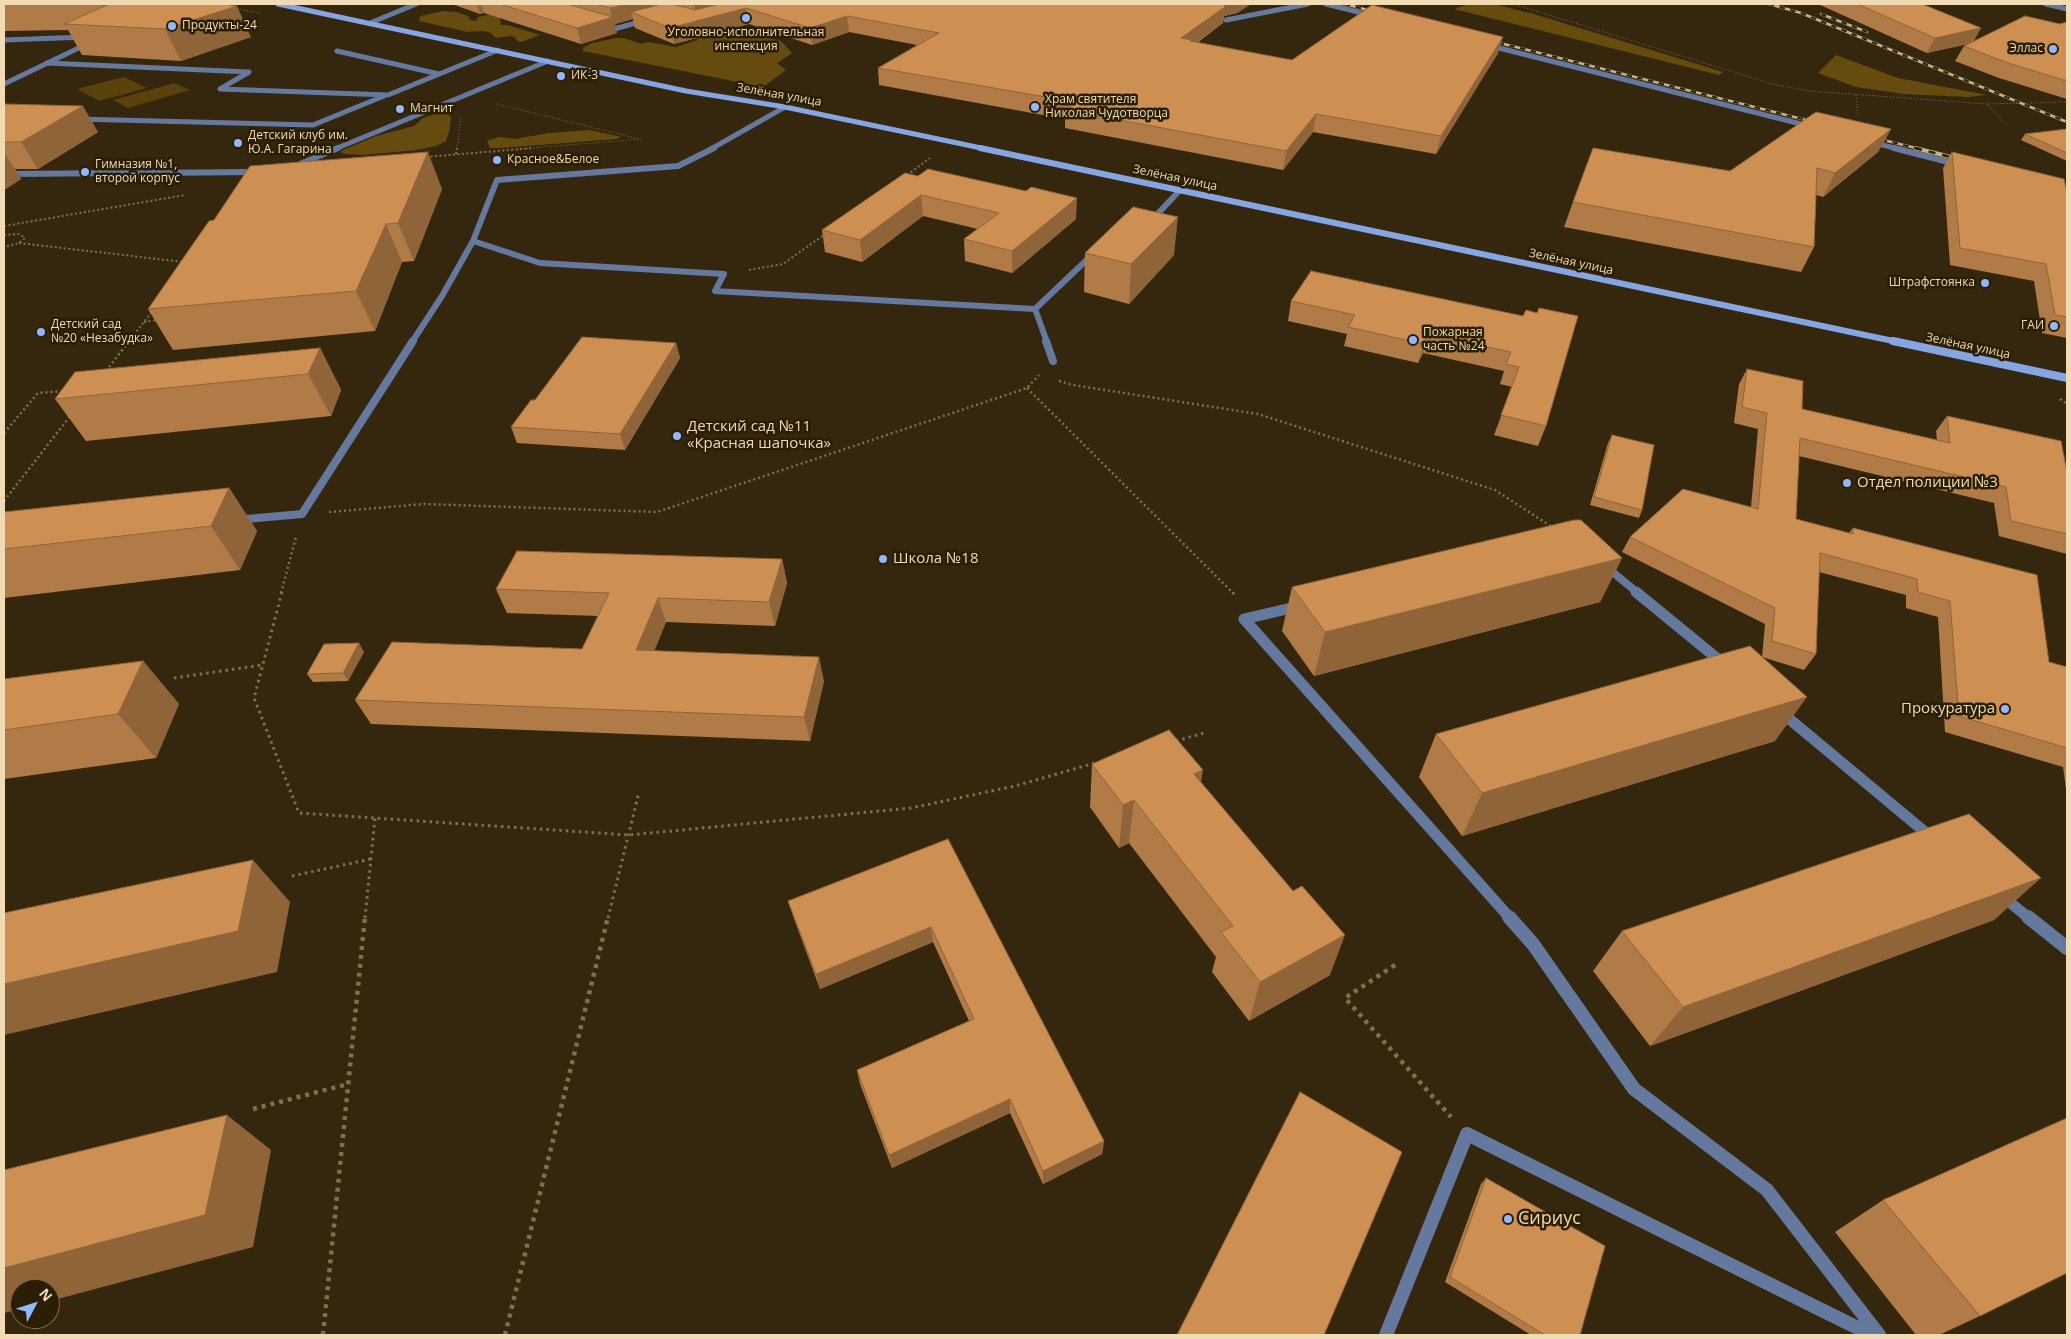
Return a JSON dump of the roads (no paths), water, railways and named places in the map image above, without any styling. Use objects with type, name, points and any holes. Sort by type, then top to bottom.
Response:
[{"type":"main road","name":"Зелёная улица","points":[[278,4],[686,91],[785,107],[2067,378]]},
{"type":"street","points":[[370,23],[416,4]]},
{"type":"street","points":[[1226,20],[1308,4]]},
{"type":"street","points":[[1326,4],[1384,18]]},
{"type":"street","points":[[2046,4],[2067,9]]},
{"type":"street","points":[[596,24],[614,29],[651,19]]},
{"type":"street","points":[[4,40],[93,39],[4,84]]},
{"type":"street","points":[[1480,43],[1817,128]]},
{"type":"street","points":[[74,119],[313,126],[498,50]]},
{"type":"street","points":[[337,51],[440,74]]},
{"type":"street","points":[[282,170],[548,61]]},
{"type":"street","points":[[47,63],[249,72],[220,89],[388,95]]},
{"type":"street","points":[[222,522],[302,514],[442,296],[473,241],[497,180],[678,166],[716,147],[785,107]]},
{"type":"street","points":[[1865,140],[1971,167]]},
{"type":"street","points":[[4,174],[267,172]]},
{"type":"street","points":[[1148,223],[1180,190]]},
{"type":"street","points":[[473,241],[540,263],[724,274],[715,291],[1035,309],[1100,248]]},
{"type":"street","points":[[1035,309],[1053,361]]},
{"type":"street","points":[[1598,560],[1731,671]]},
{"type":"street","points":[[1310,604],[1244,619],[1533,944],[1634,1090],[1767,1190],[1879,1335]]},
{"type":"street","points":[[1769,702],[1936,841]]},
{"type":"street","points":[[1996,891],[2067,948]]},
{"type":"street","points":[[1386,1335],[1466,1134],[1872,1335]]},
{"type":"railway","points":[[1345,4],[1379,13]]},
{"type":"railway","points":[[1769,4],[1801,13],[2067,122]]},
{"type":"railway","points":[[1821,14],[1867,32]]},
{"type":"railway","points":[[1488,40],[1818,123]]},
{"type":"railway","points":[[1871,137],[1920,149]]},
{"type":"railway","points":[[1915,148],[1963,160]]},
{"type":"place","name":"Уголовно-исполнительная инспекция","points":[[746,18]]},
{"type":"place","name":"Продукты-24","points":[[172,26]]},
{"type":"place","name":"Эллас","points":[[2053,49]]},
{"type":"place","name":"ИК-3","points":[[561,76]]},
{"type":"place","name":"Храм святителя Николая Чудотворца","points":[[1035,107]]},
{"type":"place","name":"Магнит","points":[[400,109]]},
{"type":"place","name":"Детский клуб им. Ю.А. Гагарина","points":[[238,143]]},
{"type":"place","name":"Красное&Белое","points":[[497,160]]},
{"type":"place","name":"Гимназия №1, второй корпус","points":[[85,172]]},
{"type":"place","name":"Штрафстоянка","points":[[1985,283]]},
{"type":"place","name":"ГАИ","points":[[2054,326]]},
{"type":"place","name":"Детский сад №20 «Незабудка»","points":[[41,332]]},
{"type":"place","name":"Пожарная часть №24","points":[[1413,340]]},
{"type":"place","name":"Детский сад №11 «Красная шапочка»","points":[[677,436]]},
{"type":"place","name":"Отдел полиции №3","points":[[1847,483]]},
{"type":"place","name":"Школа №18","points":[[883,559]]},
{"type":"place","name":"Прокуратура","points":[[2005,709]]},
{"type":"place","name":"Сириус","points":[[1508,1219]]}]
